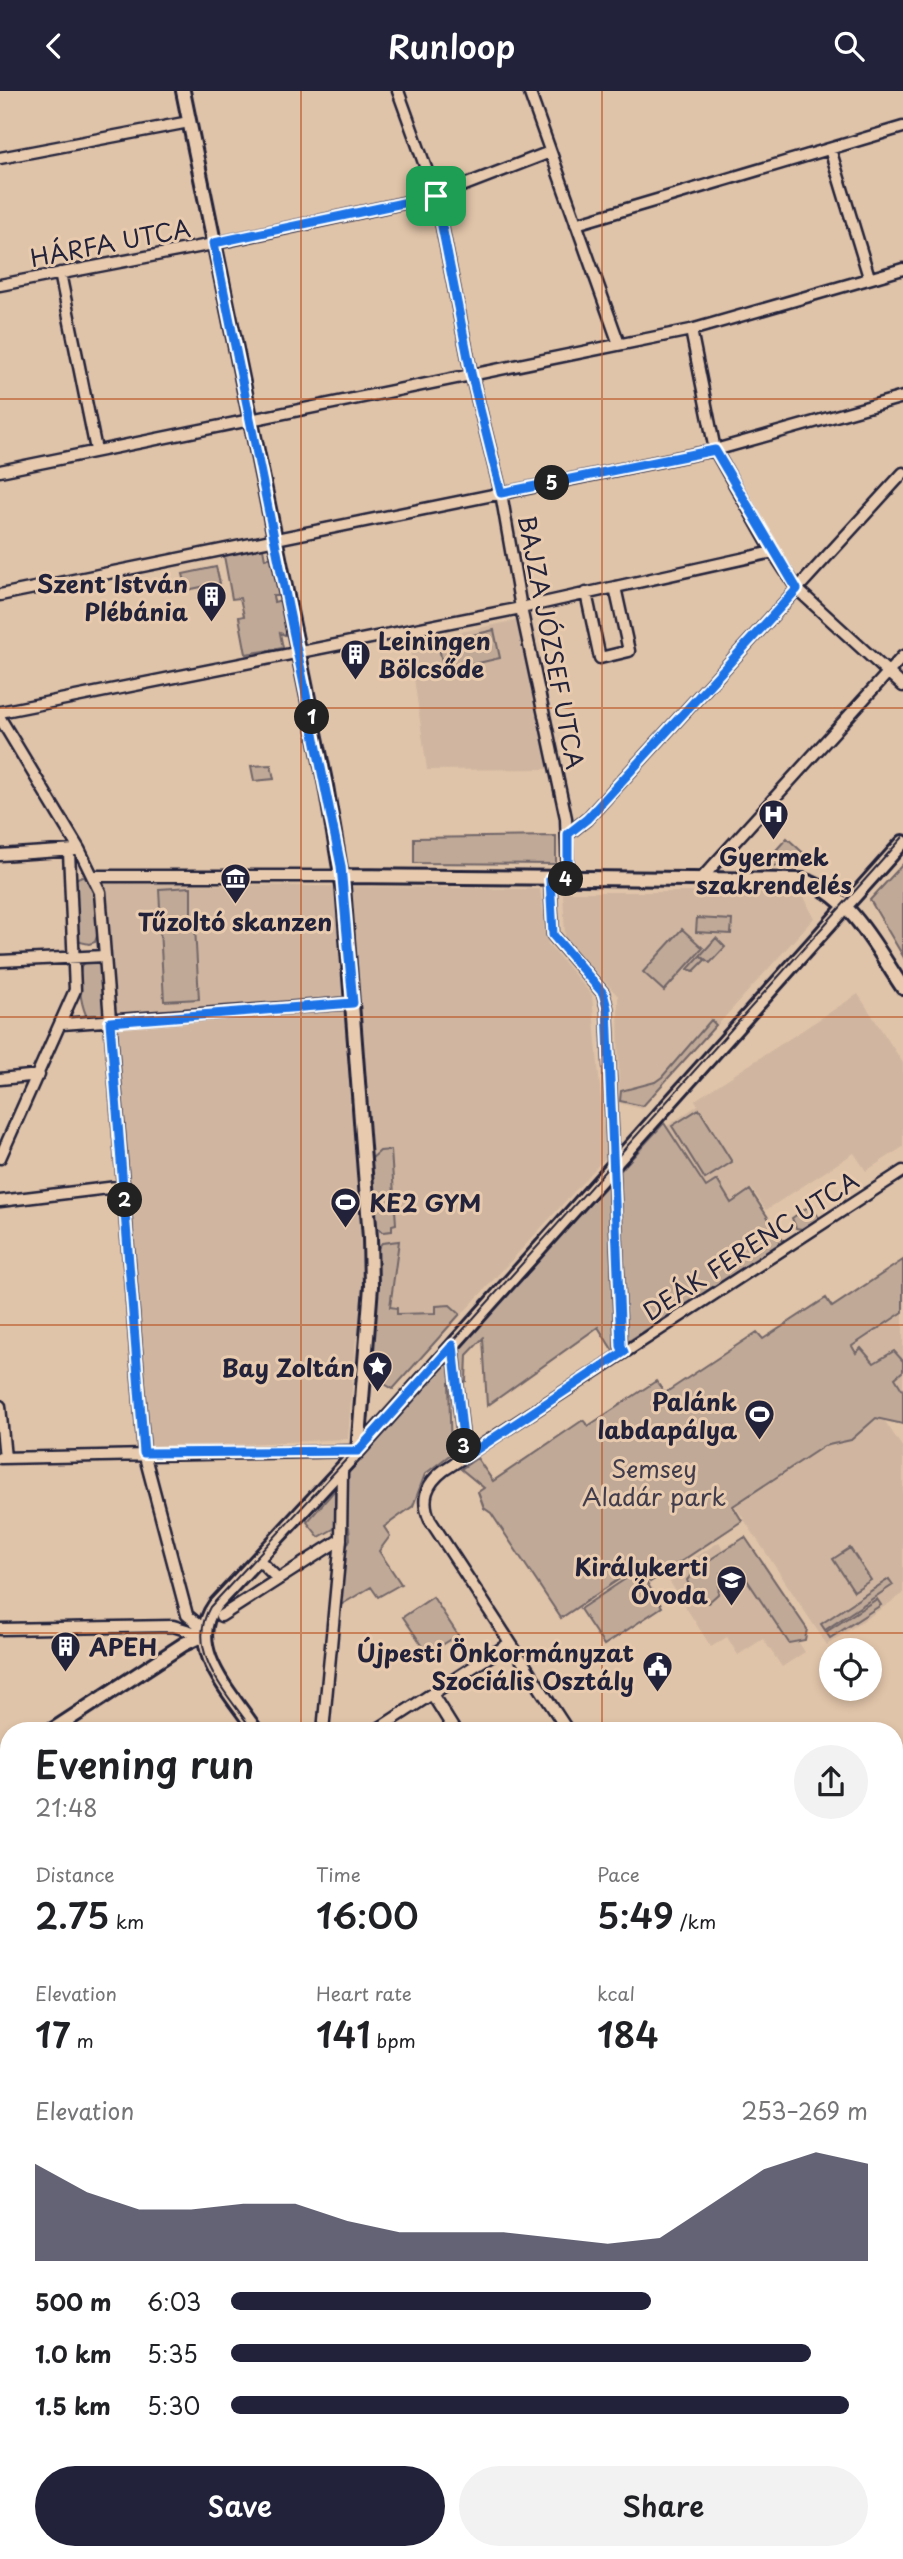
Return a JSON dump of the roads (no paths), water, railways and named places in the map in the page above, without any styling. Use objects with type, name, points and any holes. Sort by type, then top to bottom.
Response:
[{"type":"street","points":[[183,91],[342,876],[371,1286],[358,1451]]},
{"type":"street","name":"BAJZA JÓZSEF UTCA","points":[[398,91],[436,196],[471,373],[501,493],[521,608],[565,807],[568,879]]},
{"type":"street","points":[[529,91],[619,344]]},
{"type":"street","points":[[0,158],[189,122]]},
{"type":"street","points":[[576,224],[903,127]]},
{"type":"street","points":[[831,149],[869,277]]},
{"type":"street","name":"HÁRFA UTCA","points":[[0,285],[436,196],[550,152]]},
{"type":"street","points":[[0,471],[691,330],[903,268]]},
{"type":"street","points":[[60,273],[96,450]]},
{"type":"street","points":[[691,330],[715,450],[773,552],[797,589],[903,686]]},
{"type":"street","points":[[0,595],[715,450],[903,397]]},
{"type":"street","points":[[568,834],[587,819],[903,473]]},
{"type":"street","points":[[0,712],[521,608],[773,552]]},
{"type":"street","points":[[586,593],[600,658],[629,652],[615,587]]},
{"type":"street","points":[[701,879],[903,656]]},
{"type":"street","points":[[0,718],[100,893],[144,1453],[187,1615],[204,1632],[211,1662],[250,1722]]},
{"type":"street","points":[[65,1722],[204,1632],[215,1605],[342,1469],[903,842]]},
{"type":"street","points":[[0,855],[74,850]]},
{"type":"street","points":[[0,1158],[62,1024],[75,989],[74,850]]},
{"type":"street","points":[[92,876],[802,880],[816,885],[844,908],[869,936],[903,988]]},
{"type":"street","points":[[550,879],[553,935],[605,997],[621,1346],[624,1352]]},
{"type":"street","points":[[0,961],[105,956]]},
{"type":"street","points":[[62,1024],[353,1003]]},
{"type":"street","points":[[0,1079],[39,1075]]},
{"type":"street","name":"DEÁK FERENC UTCA","points":[[510,1643],[427,1513],[427,1488],[444,1470],[903,1171]]},
{"type":"street","points":[[0,1201],[124,1186]]},
{"type":"street","points":[[453,1345],[465,1457]]},
{"type":"street","points":[[0,1406],[3,1458],[144,1453],[358,1451]]},
{"type":"street","points":[[324,1722],[341,1539],[342,1469]]},
{"type":"street","points":[[221,1616],[341,1539]]},
{"type":"street","points":[[258,1559],[277,1578]]},
{"type":"street","points":[[173,1626],[181,1623],[187,1615]]},
{"type":"street","points":[[0,1629],[173,1626],[204,1632]]},
{"type":"street","points":[[389,1722],[510,1643],[562,1722]]},
{"type":"street","points":[[432,1694],[449,1722]]},
{"type":"tram line","points":[[247,1722],[222,1688],[206,1657],[202,1640],[203,1624],[210,1607],[379,1424],[903,837]]},
{"type":"place","name":"Szent István Plébánia","points":[[211,624]]},
{"type":"place","name":"Leiningen Bölcsőde","points":[[355,681]]},
{"type":"place","name":"Gyermek szakrendelés","points":[[774,841]]},
{"type":"place","name":"Tűzoltó skanzen","points":[[235,906]]},
{"type":"place","name":"KE2 GYM","points":[[346,1229]]},
{"type":"place","name":"Bay Zoltán","points":[[378,1394]]},
{"type":"place","name":"Palánk labdapálya","points":[[760,1442]]},
{"type":"place","name":"Királykerti Óvoda","points":[[731,1607]]},
{"type":"place","name":"APEH","points":[[66,1673]]},
{"type":"place","name":"Újpesti Önkormányzat Szociális Osztály","points":[[657,1693]]},
{"type":"park label","name":"Semsey Aladár park","points":[[654,1482]]}]
